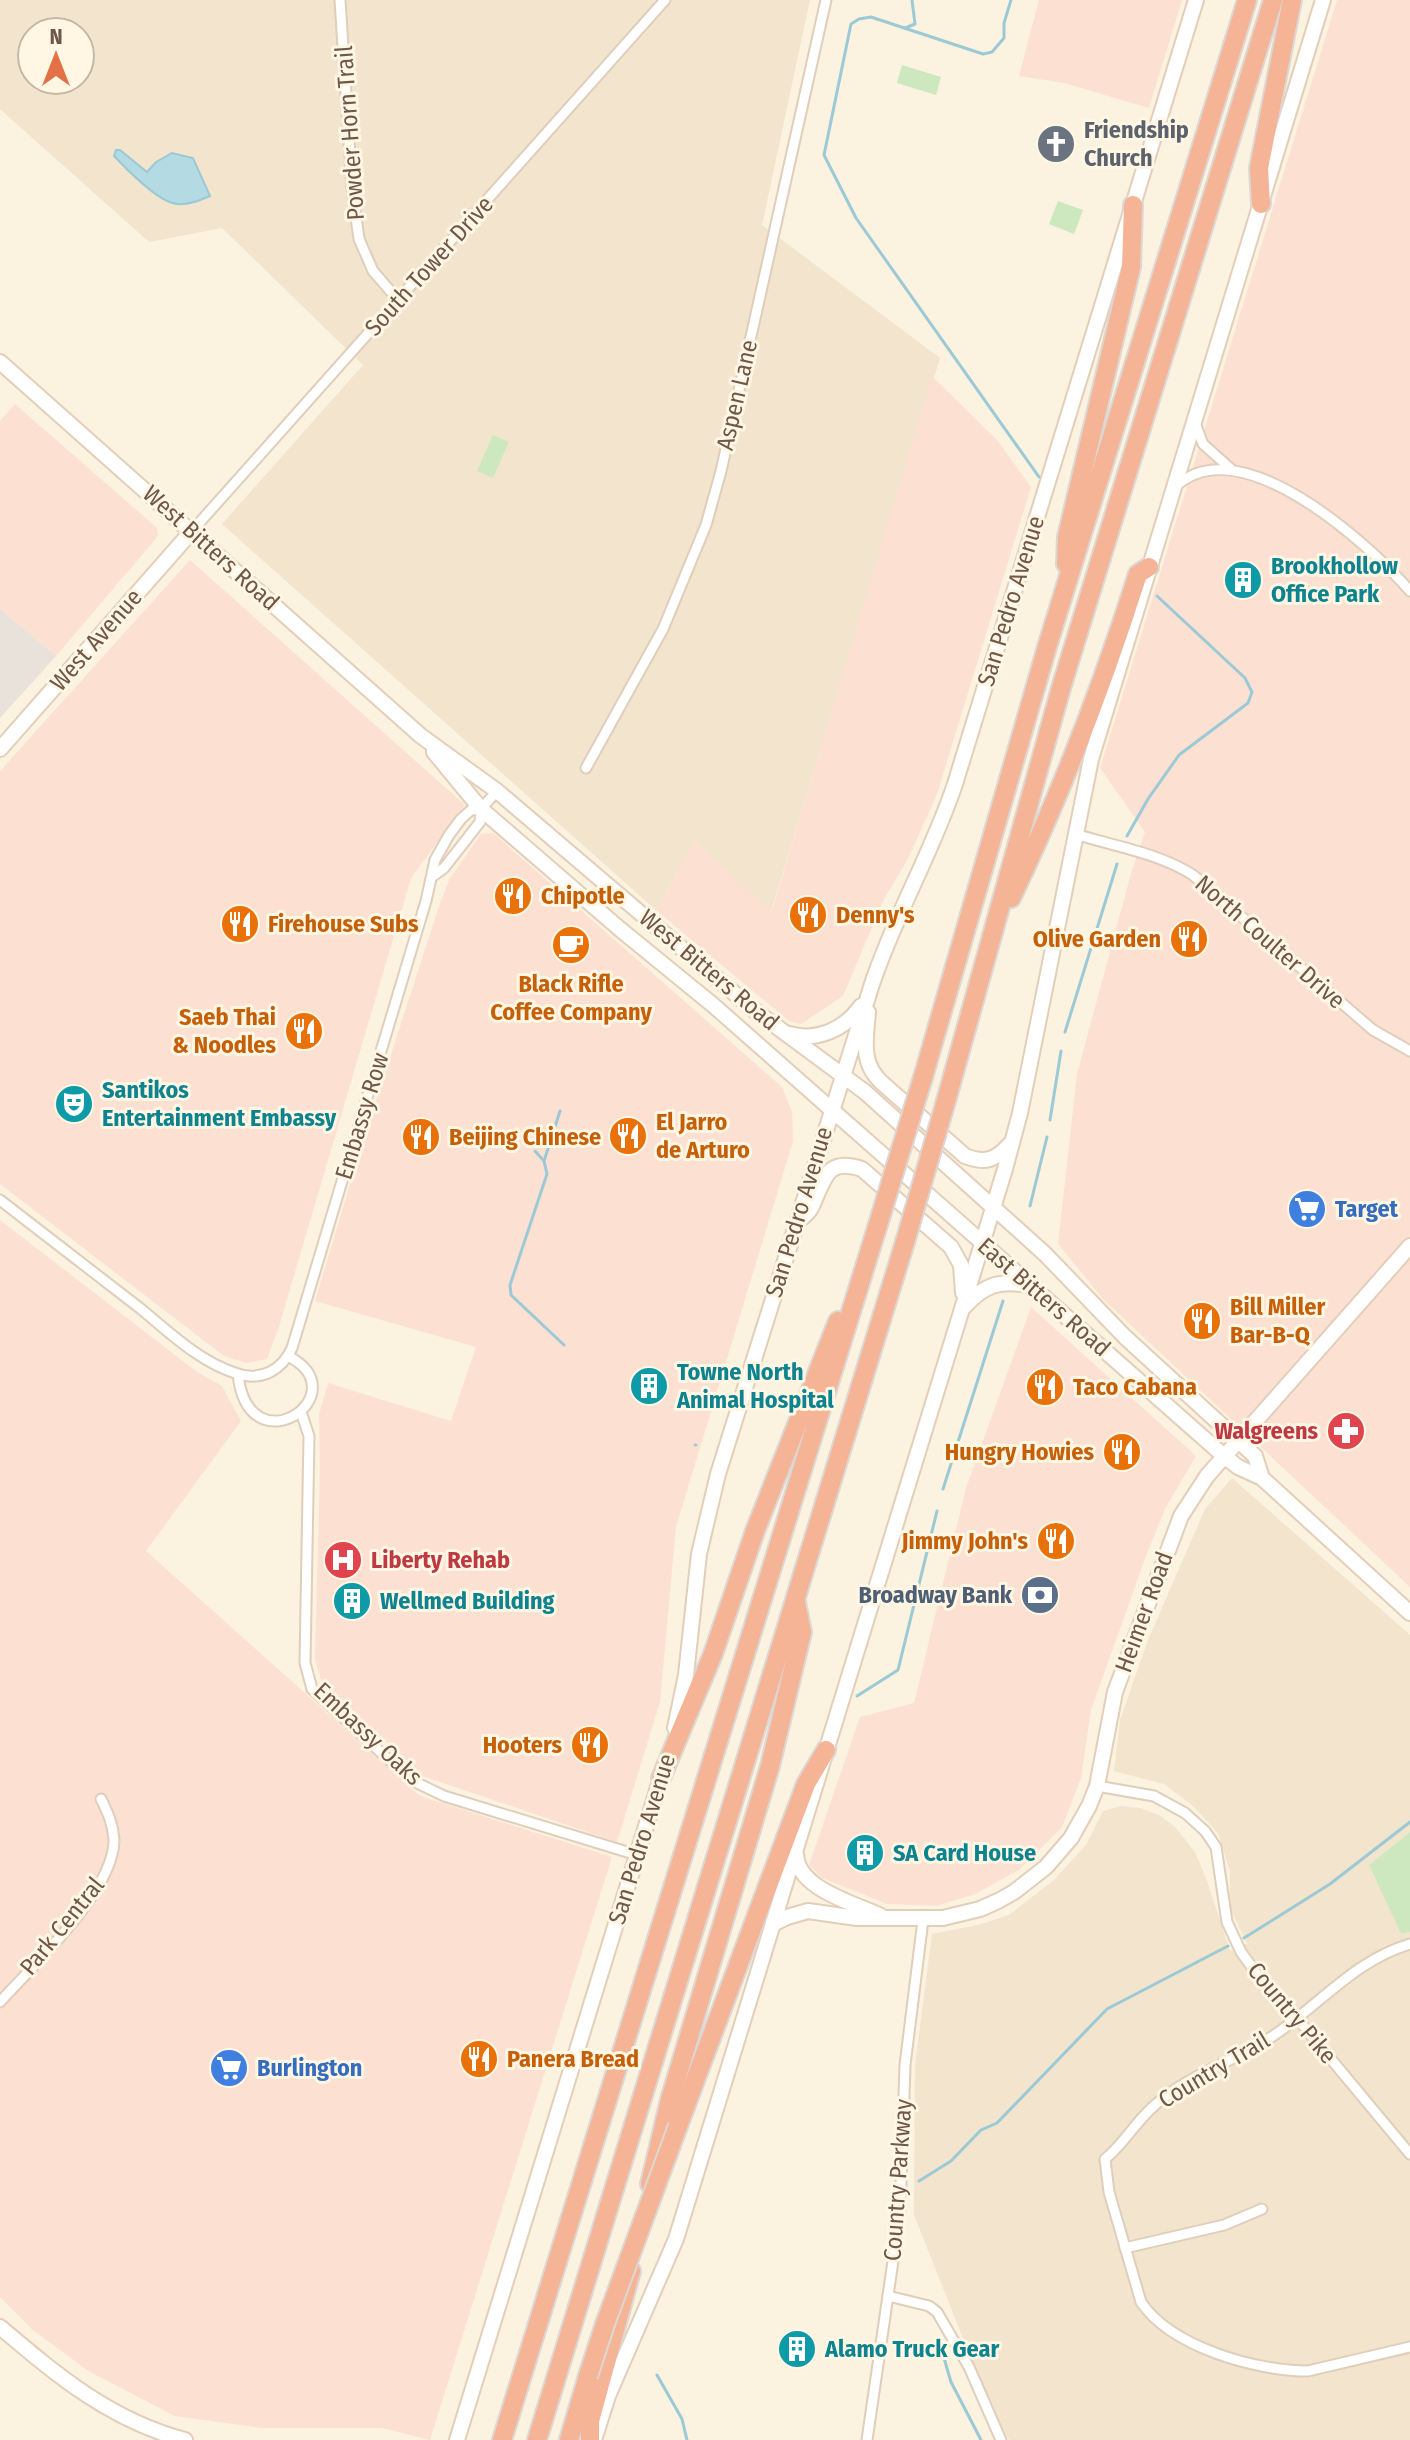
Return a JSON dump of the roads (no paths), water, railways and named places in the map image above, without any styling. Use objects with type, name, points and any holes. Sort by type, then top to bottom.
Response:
[{"type":"highway","points":[[502,2440],[924,1074],[1065,590],[1247,0]]},
{"type":"highway","points":[[537,2440],[905,1242],[1065,676],[1273,0]]},
{"type":"highway","points":[[1261,204],[1259,168],[1292,0]]},
{"type":"highway","points":[[1065,590],[1067,537],[1131,267],[1133,205]]},
{"type":"highway","points":[[991,940],[1029,862],[1095,698],[1138,574],[1149,567]]},
{"type":"highway","points":[[661,1778],[713,1654],[750,1542],[824,1350],[868,1257]]},
{"type":"highway","points":[[592,2440],[590,2421],[620,2319],[666,2114],[768,1775],[802,1632],[795,1600]]},
{"type":"highway","points":[[569,2440],[605,2324],[678,2126],[806,1784],[826,1750]]},
{"type":"main road","name":"San Pedro Avenue","points":[[457,2440],[661,1778],[683,1695],[693,1594],[706,1520],[795,1224],[872,984],[955,784],[1196,0]]},
{"type":"main road","points":[[592,2440],[676,2239],[1013,1141],[1091,759],[1323,0]]},
{"type":"main road","name":"West Bitters Road","points":[[0,362],[421,736],[497,791],[780,1030],[865,1092],[993,1207]]},
{"type":"main road","name":"West Avenue","points":[[0,749],[192,531]]},
{"type":"main road","name":"West Bitters Road","points":[[421,736],[481,809],[831,1109]]},
{"type":"main road","points":[[780,1030],[803,1037],[834,1030],[856,1013],[872,984]]},
{"type":"main road","points":[[872,984],[865,1057],[876,1077],[968,1157],[981,1161],[994,1159],[1013,1141]]},
{"type":"main road","name":"East Bitters Road","points":[[831,1109],[1224,1456],[1238,1467],[1262,1478],[1410,1613]]},
{"type":"main road","points":[[795,1224],[811,1210],[819,1185],[828,1173],[847,1166],[862,1169],[953,1249],[962,1269],[962,1309]]},
{"type":"main road","name":"East Bitters Road","points":[[993,1207],[1045,1254],[1125,1337],[1255,1456],[1262,1478]]},
{"type":"main road","name":"Heimer Road","points":[[773,1924],[808,1911],[857,1918],[881,1916],[923,1920],[980,1909],[1033,1879],[1071,1838],[1089,1806],[1097,1786],[1115,1692],[1181,1516],[1207,1476],[1410,1246]]},
{"type":"main road","points":[[962,1309],[989,1285],[1005,1282],[1027,1285]]},
{"type":"main road","name":"Heimer Road","points":[[797,1846],[798,1868],[808,1880],[881,1916]]},
{"type":"main road","points":[[0,2327],[69,2385],[103,2407],[185,2440]]},
{"type":"street","name":"Powder Horn Trail","points":[[340,0],[352,188],[359,239],[373,271],[399,301]]},
{"type":"street","name":"South Tower Drive","points":[[192,531],[665,0]]},
{"type":"street","name":"Aspen Lane","points":[[586,768],[663,629],[706,525],[721,471],[826,0]]},
{"type":"street","points":[[1195,418],[1197,435],[1203,444],[1231,469],[1285,490],[1339,522],[1409,588]]},
{"type":"street","points":[[1173,489],[1197,473],[1231,469]]},
{"type":"street","name":"Embassy Row","points":[[433,876],[444,868],[480,822],[481,809],[497,791]]},
{"type":"street","name":"Embassy Row","points":[[288,1356],[433,876],[435,860],[449,835],[471,810],[481,809]]},
{"type":"street","name":"North Coulter Drive","points":[[1075,834],[1156,858],[1193,875],[1373,1030],[1410,1051]]},
{"type":"street","points":[[0,1200],[200,1355],[238,1374],[266,1375],[280,1367],[288,1356]]},
{"type":"street","name":"Embassy Oaks","points":[[288,1356],[306,1369],[312,1380],[311,1398],[301,1412],[309,1436],[305,1663],[312,1689],[411,1780],[444,1796],[637,1855]]},
{"type":"street","points":[[238,1374],[246,1405],[257,1415],[270,1421],[288,1421],[301,1412]]},
{"type":"street","name":"Country Pike","points":[[1097,1786],[1154,1796],[1173,1804],[1205,1831],[1216,1847],[1227,1922],[1241,1952],[1262,1981],[1296,2017],[1410,2154]]},
{"type":"street","name":"Park Central","points":[[0,2002],[101,1883],[114,1843],[112,1820],[101,1799]]},
{"type":"street","name":"Country Parkway","points":[[867,2440],[900,2213],[905,2065],[923,1920]]},
{"type":"street","name":"Country Trail","points":[[1125,2248],[1109,2192],[1105,2159],[1136,2124],[1171,2092],[1263,2042],[1381,1955],[1410,1944]]},
{"type":"street","points":[[1262,2209],[1224,2225],[1125,2248],[1141,2302],[1148,2313],[1171,2332],[1203,2348],[1241,2361],[1294,2371],[1308,2371],[1410,2347]]},
{"type":"street","points":[[888,2296],[929,2306],[937,2312],[969,2367],[1001,2440]]},
{"type":"water","points":[[116,150],[147,172],[156,162],[172,153],[193,158],[210,196],[187,204],[166,200],[150,190],[114,156]]},
{"type":"waterway","points":[[905,28],[915,24],[912,0]]},
{"type":"waterway","points":[[1011,0],[1004,23],[1004,38],[992,52],[983,54],[871,17],[851,24],[824,155],[856,218],[1039,477]]},
{"type":"waterway","points":[[1127,836],[1179,755],[1248,703],[1252,692],[1245,678],[1157,596]]},
{"type":"waterway","points":[[1065,1032],[1117,864]]},
{"type":"waterway","points":[[1050,1120],[1061,1051]]},
{"type":"waterway","points":[[560,1111],[544,1161],[547,1174],[510,1285],[511,1295],[564,1345]]},
{"type":"waterway","points":[[1030,1206],[1047,1137]]},
{"type":"waterway","points":[[535,1151],[543,1160]]},
{"type":"waterway","points":[[943,1489],[1003,1301]]},
{"type":"waterway","points":[[857,1696],[898,1670],[937,1511]]},
{"type":"waterway","points":[[1244,1938],[1330,1884],[1410,1822]]},
{"type":"waterway","points":[[919,2181],[951,2161],[981,2130],[997,2123],[1107,2009],[1228,1946]]},
{"type":"waterway","points":[[944,2358],[951,2382],[981,2440]]},
{"type":"waterway","points":[[657,2375],[682,2419],[687,2440]]},
{"type":"place","name":"Friendship Church","points":[[1056,144]]},
{"type":"place","name":"Brookhollow Office Park","points":[[1243,580]]},
{"type":"place","name":"Chipotle","points":[[513,896]]},
{"type":"place","name":"Denny's","points":[[808,915]]},
{"type":"place","name":"Firehouse Subs","points":[[240,924]]},
{"type":"place","name":"Olive Garden","points":[[1189,939]]},
{"type":"place","name":"Black Rifle Coffee Company","points":[[571,945]]},
{"type":"place","name":"Saeb Thai & Noodles","points":[[304,1031]]},
{"type":"place","name":"Santikos Entertainment Embassy","points":[[74,1104]]},
{"type":"place","name":"El Jarro de Arturo","points":[[628,1136]]},
{"type":"place","name":"Beijing Chinese","points":[[421,1137]]},
{"type":"place","name":"Target","points":[[1307,1209]]},
{"type":"place","name":"Bill Miller Bar-B-Q","points":[[1202,1321]]},
{"type":"place","name":"Towne North Animal Hospital","points":[[649,1386]]},
{"type":"place","name":"Taco Cabana","points":[[1045,1387]]},
{"type":"place","name":"Walgreens","points":[[1346,1431]]},
{"type":"place","name":"Hungry Howies","points":[[1122,1452]]},
{"type":"place","name":"Jimmy John's","points":[[1056,1541]]},
{"type":"place","name":"Liberty Rehab","points":[[343,1560]]},
{"type":"place","name":"Broadway Bank","points":[[1040,1595]]},
{"type":"place","name":"Wellmed Building","points":[[352,1601]]},
{"type":"place","name":"Hooters","points":[[590,1745]]},
{"type":"place","name":"SA Card House","points":[[865,1853]]},
{"type":"place","name":"Panera Bread","points":[[479,2059]]},
{"type":"place","name":"Burlington","points":[[229,2068]]},
{"type":"place","name":"Alamo Truck Gear","points":[[797,2349]]}]
